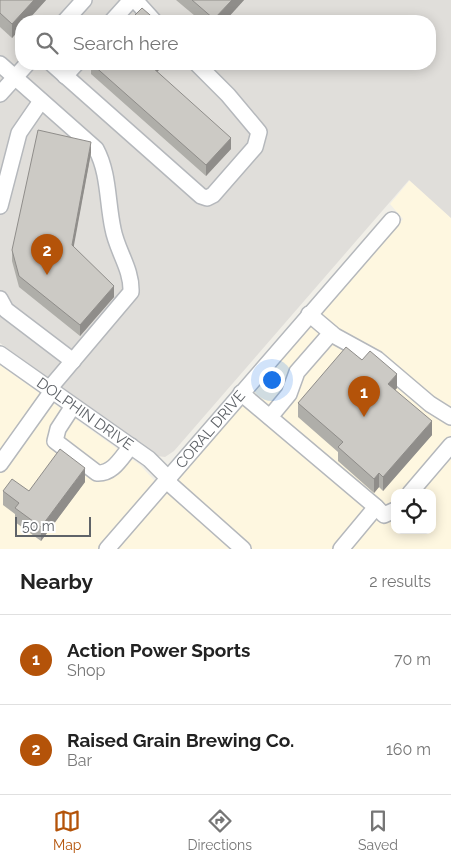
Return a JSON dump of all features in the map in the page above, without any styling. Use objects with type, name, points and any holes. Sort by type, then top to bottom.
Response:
[{"type":"street","points":[[70,15],[84,0]]},
{"type":"street","points":[[117,15],[131,0]]},
{"type":"street","points":[[135,0],[149,15]]},
{"type":"street","points":[[0,64],[96,149],[104,164],[113,231],[132,279],[131,292],[50,390],[0,464]]},
{"type":"street","points":[[0,94],[21,70]]},
{"type":"street","points":[[58,70],[201,196],[206,198],[213,195],[254,147],[259,132],[228,95],[203,70]]},
{"type":"street","points":[[65,76],[70,70]]},
{"type":"street","points":[[0,206],[19,132],[41,101]]},
{"type":"street","name":"CORAL DRIVE","points":[[107,549],[392,220]]},
{"type":"street","points":[[0,299],[6,310],[73,361]]},
{"type":"street","points":[[309,314],[330,333],[377,359],[430,404],[451,418]]},
{"type":"street","points":[[270,417],[289,394],[297,372],[330,333]]},
{"type":"street","name":"DOLPHIN DRIVE","points":[[0,354],[149,459],[167,478],[171,486],[243,549]]},
{"type":"street","points":[[241,393],[384,515],[391,512]]},
{"type":"street","points":[[74,406],[58,429],[55,441],[97,473],[105,473],[112,469],[131,446]]},
{"type":"street","points":[[413,489],[451,444]]},
{"type":"street","points":[[341,549],[376,507]]},
{"type":"shaded area","points":[[0,0],[451,0],[451,218],[409,180],[174,451],[165,457],[157,456],[0,343]]},
{"type":"shaded area","points":[[410,180],[451,218],[451,549],[0,549],[0,365],[140,465],[166,493],[403,219],[390,204]]},
{"type":"building","points":[[0,0],[34,0],[20,15],[15,15],[15,21],[12,24],[0,13]]},
{"type":"building","points":[[192,0],[232,0],[218,15],[209,15]]},
{"type":"building","points":[[142,8],[150,15],[135,15]]},
{"type":"building","points":[[99,70],[155,70],[231,138],[206,165]]},
{"type":"building","points":[[38,130],[91,142],[72,245],[114,286],[80,325],[19,276],[12,250]]},
{"type":"building","points":[[346,347],[362,360],[370,351],[397,374],[388,384],[432,421],[383,477],[379,473],[374,479],[338,447],[343,442],[298,403]]},
{"type":"building","points":[[60,449],[85,468],[41,527],[15,508],[19,503],[3,491],[12,479],[29,491]]},
{"type":"place","name":"Raised Grain Brewing Co.","points":[[47,275]]},
{"type":"place","name":"Action Power Sports","points":[[364,417]]}]
